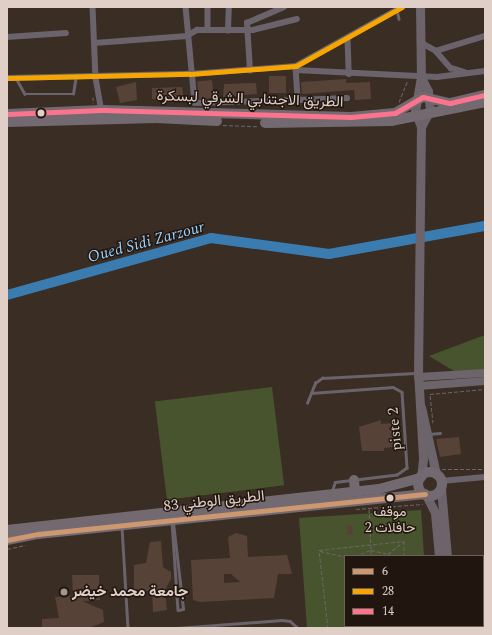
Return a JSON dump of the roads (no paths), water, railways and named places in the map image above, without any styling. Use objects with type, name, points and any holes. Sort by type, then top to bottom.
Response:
[{"type":"highway","name":"الطريق الاجتنابي الشرقي لبسكرة","points":[[7,114],[99,112],[351,117],[394,113],[417,99],[430,97],[450,103],[485,95]]},
{"type":"highway","name":"الطريق الاجتنابي الشرقي لبسكرة","points":[[7,122],[99,112],[322,125],[419,125],[429,116],[485,102]]},
{"type":"highway","points":[[428,472],[439,481],[436,495],[425,495],[420,489],[420,478],[428,472]]},
{"type":"highway","name":"الطريق الوطني 83","points":[[7,540],[122,525],[171,515],[398,486],[420,478]]},
{"type":"highway","points":[[354,480],[355,491]]},
{"type":"highway","name":"الطريق الوطني 83","points":[[7,530],[171,515],[425,495]]},
{"type":"main road","points":[[420,7],[421,76],[417,99],[419,125],[418,386],[421,407],[420,478]]},
{"type":"main road","points":[[421,76],[430,97],[429,116]]},
{"type":"main road","points":[[418,374],[485,373]]},
{"type":"main road","points":[[418,386],[485,382]]},
{"type":"main road","points":[[421,407],[431,434],[439,481],[447,555]]},
{"type":"main road","points":[[425,495],[435,513],[439,555]]},
{"type":"street","points":[[93,7],[99,112]]},
{"type":"street","points":[[186,7],[193,100],[198,104],[347,98]]},
{"type":"street","points":[[208,7],[208,30]]},
{"type":"street","points":[[228,32],[229,7]]},
{"type":"street","points":[[250,71],[247,31],[249,22],[284,7]]},
{"type":"street","points":[[296,68],[399,8]]},
{"type":"street","points":[[94,42],[187,36],[192,30],[228,32],[247,31],[297,19]]},
{"type":"street","points":[[7,37],[66,32]]},
{"type":"street","points":[[436,51],[485,36]]},
{"type":"street","points":[[348,38],[349,74]]},
{"type":"street","points":[[420,42],[436,51],[451,68],[466,72]]},
{"type":"street","points":[[296,68],[298,100]]},
{"type":"street","points":[[7,78],[76,76],[96,78],[296,68],[349,74],[421,76],[485,71]]},
{"type":"street","points":[[439,481],[485,477]]},
{"type":"lane","points":[[399,8],[399,19]]},
{"type":"lane","points":[[16,78],[18,88],[25,94],[73,94],[76,76]]},
{"type":"lane","points":[[307,403],[311,393],[322,378],[418,374]]},
{"type":"lane","name":"piste 2","points":[[311,393],[393,387],[402,392],[407,468],[397,475],[335,482],[332,494]]},
{"type":"lane","points":[[431,434],[440,433]]},
{"type":"lane","points":[[171,515],[177,532],[182,609],[178,610],[172,533],[171,515]]},
{"type":"lane","points":[[122,525],[128,628]]},
{"type":"lane","points":[[176,628],[282,620],[290,621],[298,628]]},
{"type":"waterway","name":"Oued Sidi Zarzour","points":[[7,295],[211,238],[329,254],[485,226]]},
{"type":"place","name":"موقف حافلات 2","points":[[390,498]]},
{"type":"place","name":"جامعة محمد خيضر","points":[[64,592]]}]
